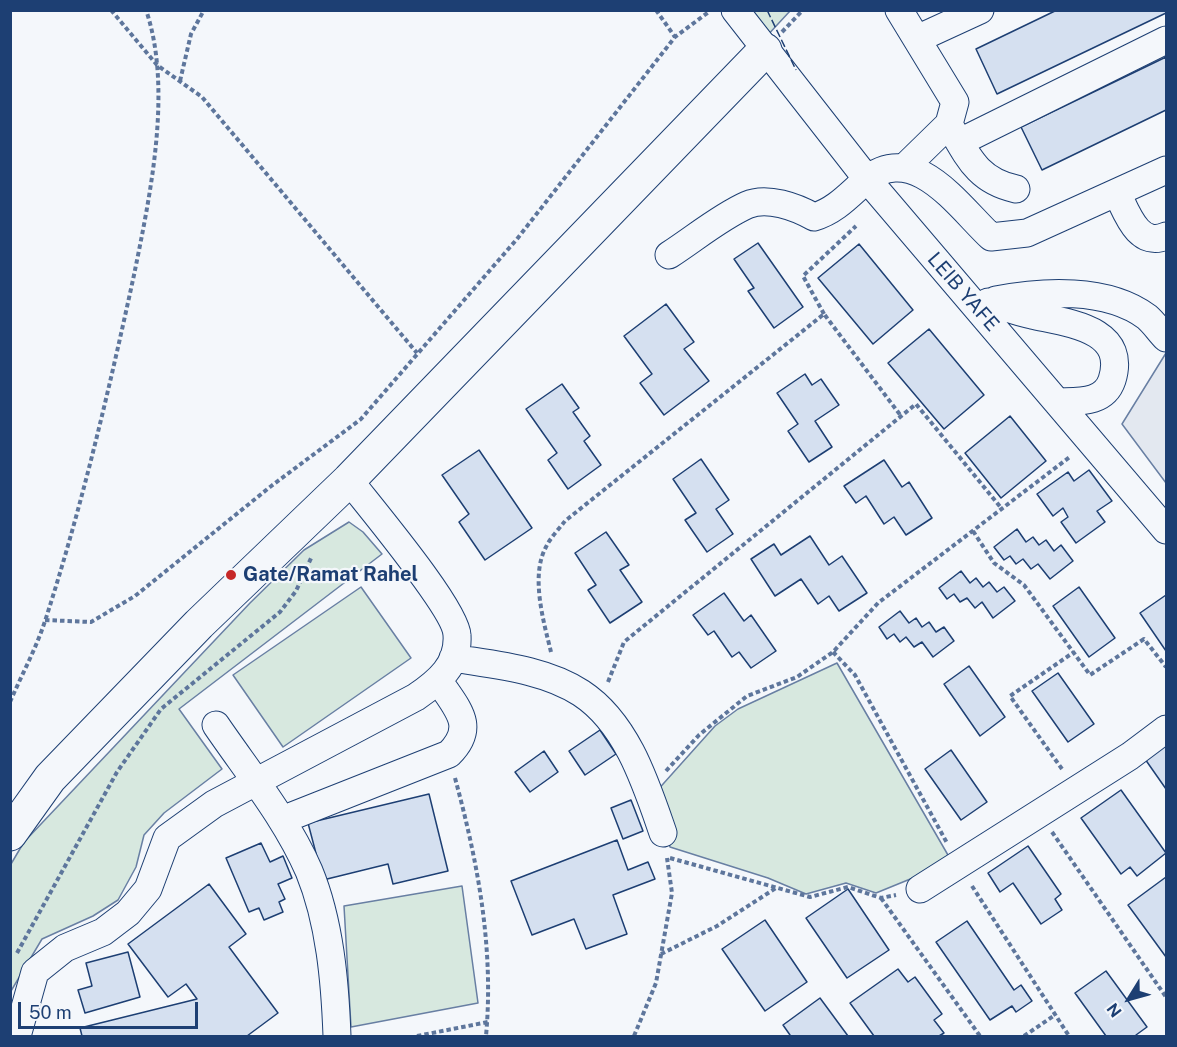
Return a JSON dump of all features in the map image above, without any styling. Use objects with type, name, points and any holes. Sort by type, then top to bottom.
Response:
[{"type":"main road","points":[[10,834],[50,778],[199,624],[349,480],[765,50]]},
{"type":"street","name":"LEIB YAFE","points":[[735,10],[875,189],[981,304],[1057,402],[1167,530]]},
{"type":"street","points":[[899,10],[955,102],[954,133],[973,164],[997,185],[1016,189]]},
{"type":"street","points":[[917,39],[980,10]]},
{"type":"street","points":[[669,255],[749,204],[766,202],[796,207],[814,217],[828,213],[875,189],[880,169],[906,166],[954,133],[1167,40]]},
{"type":"street","points":[[906,166],[935,181],[991,237],[1027,233],[1167,170]]},
{"type":"street","points":[[1118,193],[1131,224],[1142,236],[1160,238],[1167,236]]},
{"type":"street","points":[[981,304],[1017,296],[1085,295],[1121,304],[1147,317],[1167,338]]},
{"type":"street","points":[[981,304],[1087,328],[1105,340],[1113,350],[1115,369],[1108,390],[1098,398],[1057,402]]},
{"type":"street","points":[[16,1036],[35,972],[65,948],[103,932],[128,913],[148,889],[167,838],[214,804],[416,697],[439,681],[453,658],[457,632],[452,619],[427,581],[349,480]]},
{"type":"street","points":[[453,658],[512,668],[559,682],[581,693],[600,709],[624,741],[648,790],[665,845]]},
{"type":"street","points":[[282,820],[448,754],[460,743],[464,733],[460,715],[439,681]]},
{"type":"street","points":[[216,725],[282,820],[309,872],[328,939],[335,982],[337,1036]]},
{"type":"street","points":[[920,889],[1131,756],[1167,729]]},
{"type":"path","points":[[111,10],[157,65],[202,97],[417,353]]},
{"type":"path","points":[[10,702],[45,620],[119,353],[149,206],[157,127],[157,65],[152,27],[146,10]]},
{"type":"path","points":[[180,81],[191,34],[204,10]]},
{"type":"path","points":[[656,10],[675,37]]},
{"type":"path","points":[[45,620],[91,622],[135,596],[270,487],[360,419],[517,239],[675,37],[711,10]]},
{"type":"path","points":[[875,189],[803,276],[824,314],[901,416]]},
{"type":"path","points":[[559,682],[542,614],[539,583],[545,548],[565,521],[824,314]]},
{"type":"path","points":[[600,709],[624,642],[916,404],[1002,509]]},
{"type":"path","points":[[648,790],[699,735],[747,696],[797,677],[833,652],[878,603],[1090,440]]},
{"type":"path","points":[[973,531],[994,563],[1024,585],[1090,675],[1144,639],[1167,666]]},
{"type":"path","points":[[16,954],[117,772],[161,709],[280,612],[296,591],[314,549]]},
{"type":"path","points":[[1074,652],[1010,696],[1077,790]]},
{"type":"path","points":[[448,754],[479,883],[489,981],[486,1036]]},
{"type":"path","points":[[1039,814],[1167,997]]},
{"type":"path","points":[[634,1036],[656,983],[672,893],[665,845],[776,888],[810,897],[848,887],[881,898],[920,889]]},
{"type":"path","points":[[661,954],[717,926],[776,888]]},
{"type":"path","points":[[881,898],[980,1036]]},
{"type":"path","points":[[1024,1036],[1055,1015]]},
{"type":"path","points":[[417,1036],[488,1022]]},
{"type":"shaded area","points":[[746,11],[790,11],[765,38]]},
{"type":"shaded area","points":[[1166,353],[1166,483],[1122,424]]},
{"type":"shaded area","points":[[349,522],[363,532],[382,554],[179,709],[222,769],[164,813],[144,835],[136,867],[118,900],[93,916],[42,939],[11,991],[11,864],[24,842],[250,603],[304,550]]},
{"type":"shaded area","points":[[361,587],[411,658],[283,747],[233,675]]},
{"type":"shaded area","points":[[837,663],[952,862],[876,893],[846,883],[806,894],[768,878],[670,847],[655,793],[715,726],[738,709]]},
{"type":"shaded area","points":[[462,886],[478,1003],[351,1027],[344,906]]},
{"type":"building","points":[[1057,10],[1166,10],[1166,13],[997,94],[976,49]]},
{"type":"building","points":[[1166,57],[1166,110],[1042,170],[1021,127]]},
{"type":"building","points":[[758,243],[803,307],[774,328],[748,291],[754,288],[734,259]]},
{"type":"building","points":[[859,244],[913,310],[873,344],[818,278]]},
{"type":"building","points":[[666,304],[694,342],[684,349],[709,381],[664,415],[640,383],[652,374],[624,336]]},
{"type":"building","points":[[929,329],[984,395],[944,429],[888,363]]},
{"type":"building","points":[[805,374],[812,385],[821,379],[839,405],[815,421],[832,447],[809,462],[788,431],[798,424],[777,393]]},
{"type":"building","points":[[562,384],[579,408],[573,412],[590,436],[584,441],[601,465],[568,489],[548,460],[557,453],[526,409]]},
{"type":"building","points":[[1010,416],[1046,461],[1001,498],[965,453]]},
{"type":"building","points":[[479,450],[532,528],[485,560],[459,522],[469,514],[442,475]]},
{"type":"building","points":[[701,459],[729,500],[716,509],[733,534],[707,552],[685,520],[696,513],[673,479]]},
{"type":"building","points":[[884,460],[902,487],[909,482],[932,518],[906,535],[894,517],[884,524],[866,496],[856,503],[844,486]]},
{"type":"building","points":[[1089,470],[1112,501],[1097,511],[1105,522],[1076,543],[1061,522],[1068,517],[1063,508],[1053,516],[1037,494],[1068,472],[1074,481]]},
{"type":"building","points":[[1017,529],[1026,542],[1033,537],[1039,545],[1046,540],[1054,551],[1061,545],[1073,561],[1050,579],[1038,564],[1031,569],[1023,559],[1016,564],[1010,556],[1004,560],[994,547]]},
{"type":"building","points":[[606,532],[629,565],[620,570],[642,602],[610,623],[588,590],[596,585],[575,553]]},
{"type":"building","points":[[810,536],[829,565],[842,556],[867,593],[839,611],[829,596],[818,604],[801,579],[775,596],[751,559],[774,544],[781,555]]},
{"type":"building","points":[[961,571],[970,583],[976,578],[983,587],[989,582],[997,592],[1004,587],[1015,601],[993,618],[982,602],[975,608],[967,598],[960,602],[954,594],[947,599],[939,588]]},
{"type":"building","points":[[1079,587],[1115,638],[1089,657],[1053,606]]},
{"type":"building","points":[[724,593],[744,621],[751,615],[776,651],[751,668],[739,652],[732,657],[714,631],[708,635],[693,615]]},
{"type":"building","points":[[1166,595],[1166,651],[1140,613]]},
{"type":"building","points":[[900,611],[909,623],[916,618],[922,627],[929,622],[936,632],[944,627],[954,641],[933,657],[922,642],[914,647],[906,637],[900,642],[894,634],[887,639],[879,627]]},
{"type":"building","points":[[969,666],[1005,717],[980,736],[944,684]]},
{"type":"building","points":[[1058,673],[1094,724],[1068,742],[1032,691]]},
{"type":"building","points":[[600,730],[616,754],[585,775],[569,751]]},
{"type":"building","points":[[1166,744],[1166,789],[1145,759]]},
{"type":"building","points":[[951,750],[987,802],[961,820],[925,769]]},
{"type":"building","points":[[544,751],[558,772],[530,792],[515,772]]},
{"type":"building","points":[[1121,790],[1166,853],[1137,876],[1130,867],[1121,874],[1081,818]]},
{"type":"building","points":[[429,794],[448,871],[393,884],[388,864],[323,880],[308,823]]},
{"type":"building","points":[[631,800],[643,831],[623,839],[611,808]]},
{"type":"building","points":[[617,840],[628,870],[648,862],[655,879],[613,895],[627,934],[586,949],[574,919],[532,935],[511,881]]},
{"type":"building","points":[[261,843],[270,862],[283,856],[292,878],[278,884],[285,899],[279,902],[283,912],[264,920],[259,908],[249,912],[226,858]]},
{"type":"building","points":[[1028,846],[1061,894],[1055,899],[1062,910],[1041,924],[1013,883],[1000,892],[988,873]]},
{"type":"building","points":[[1166,877],[1166,957],[1128,905]]},
{"type":"building","points":[[209,884],[246,934],[229,947],[278,1013],[247,1036],[82,1036],[80,1028],[197,999],[186,984],[168,997],[128,944]]},
{"type":"building","points":[[848,889],[889,950],[847,978],[806,918]]},
{"type":"building","points":[[765,920],[807,982],[765,1011],[722,949]]},
{"type":"building","points":[[967,921],[1014,990],[1021,985],[1032,1001],[1016,1012],[1012,1006],[990,1020],[936,942]]},
{"type":"building","points":[[128,952],[140,997],[85,1013],[78,990],[92,986],[86,963]]},
{"type":"building","points":[[898,969],[908,982],[915,977],[942,1014],[934,1020],[944,1033],[939,1036],[874,1036],[850,1003]]},
{"type":"building","points":[[1106,971],[1147,1027],[1136,1035],[1138,1036],[1106,1036],[1075,993]]},
{"type":"building","points":[[820,998],[848,1036],[789,1036],[783,1025]]},
{"type":"fence","points":[[767,10],[796,70]]},
{"type":"place","name":"Gate/Ramat Rahel","points":[[231,575]]}]
